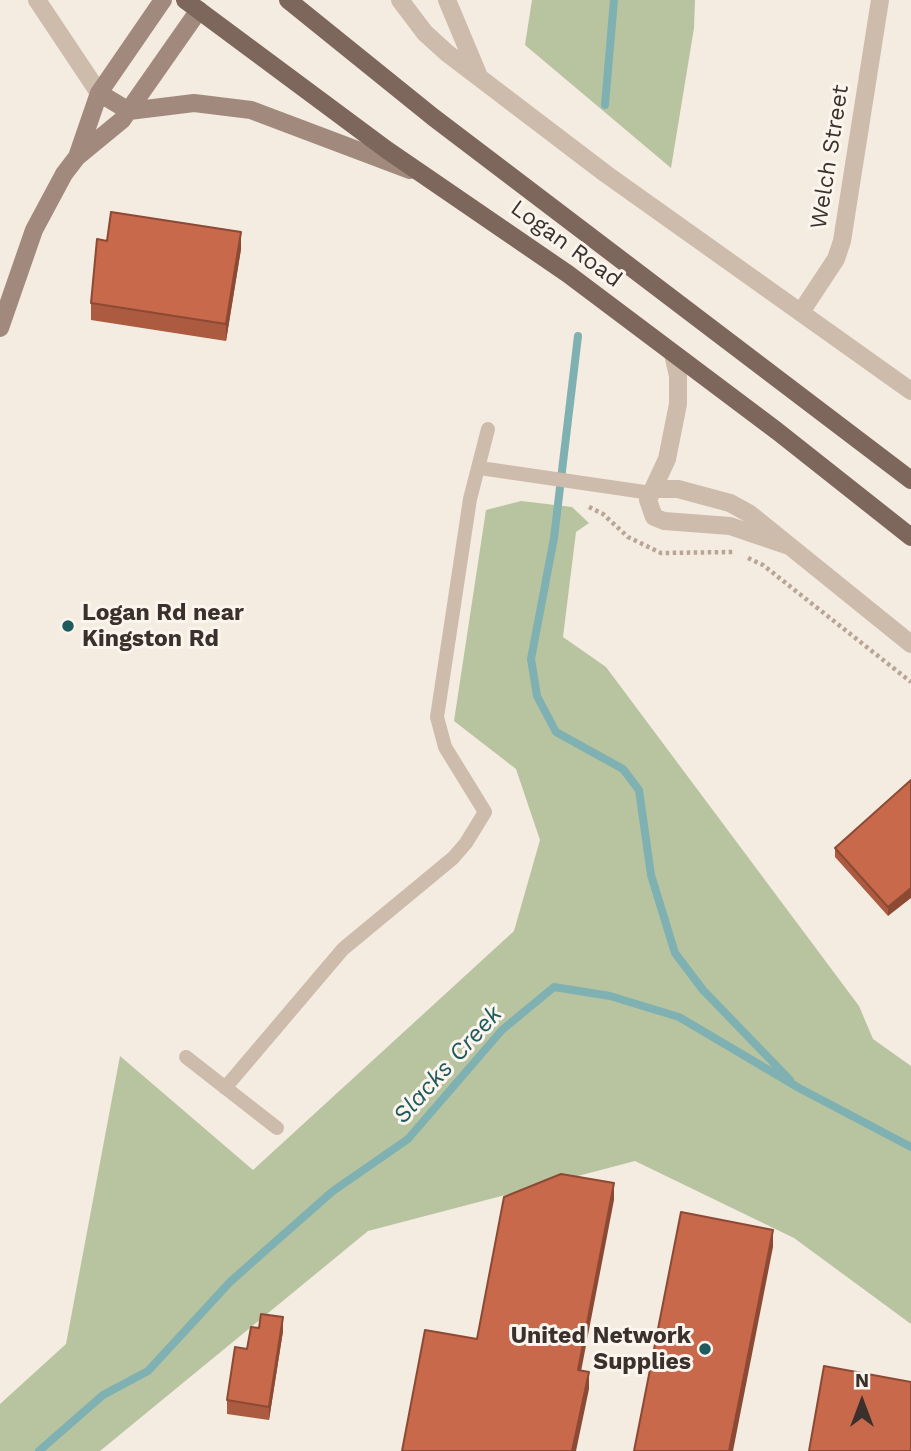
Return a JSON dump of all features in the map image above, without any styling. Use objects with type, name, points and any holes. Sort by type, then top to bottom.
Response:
[{"type":"main road","name":"Logan Road","points":[[288,0],[305,7],[455,134],[911,480]]},
{"type":"main road","name":"Logan Road","points":[[197,3],[423,175],[568,274],[911,537]]},
{"type":"street","points":[[37,0],[99,93],[129,111],[194,103],[251,110],[423,175]]},
{"type":"street","points":[[0,328],[34,230],[77,156],[99,93],[163,0]]},
{"type":"street","points":[[400,0],[439,47],[606,174],[911,390]]},
{"type":"street","points":[[447,0],[479,76]]},
{"type":"street","name":"Welch Street","points":[[801,312],[836,259],[842,241],[880,0]]},
{"type":"street","points":[[77,156],[112,129],[129,111],[197,3]]},
{"type":"street","points":[[673,354],[678,376],[675,425],[667,459],[648,506],[654,517],[664,521],[730,526],[789,546]]},
{"type":"street","points":[[652,491],[678,489],[730,503],[750,514],[911,644]]},
{"type":"lane","points":[[225,1087],[343,949],[453,858],[466,843],[485,811],[454,764],[438,722],[470,499],[488,429]]},
{"type":"lane","points":[[480,468],[652,491]]},
{"type":"lane","points":[[186,1057],[277,1128]]},
{"type":"path","points":[[578,505],[598,510],[628,537],[661,553],[735,552],[763,565],[911,682]]},
{"type":"green space","points":[[532,0],[695,0],[694,28],[671,168],[525,45]]},
{"type":"green space","points":[[521,501],[572,507],[589,523],[576,532],[563,637],[606,667],[859,1006],[873,1039],[911,1066],[911,1324],[794,1238],[635,1161],[368,1231],[100,1451],[0,1451],[0,1404],[66,1344],[120,1056],[253,1170],[514,931],[540,840],[516,769],[454,721],[486,510]]},
{"type":"building","points":[[111,212],[241,232],[226,324],[91,303],[97,239],[107,241]]},
{"type":"building","points":[[911,780],[911,888],[888,907],[835,848]]},
{"type":"building","points":[[561,1174],[614,1183],[578,1370],[589,1372],[572,1451],[402,1451],[425,1330],[477,1339],[504,1197]]},
{"type":"building","name":"United Network Supplies","points":[[681,1212],[773,1230],[729,1451],[634,1451]]},
{"type":"building","points":[[261,1314],[283,1317],[269,1407],[227,1400],[235,1347],[247,1349],[251,1327],[259,1328]]},
{"type":"building","points":[[824,1366],[911,1382],[911,1451],[809,1451]]},
{"type":"waterway","points":[[605,105],[614,0]]},
{"type":"waterway","points":[[578,336],[554,538],[531,659],[537,696],[556,732],[623,769],[639,790],[651,875],[675,953],[703,990],[790,1080]]},
{"type":"waterway","name":"Slacks Creek","points":[[39,1451],[103,1395],[148,1371],[230,1282],[333,1191],[408,1139],[502,1030],[554,987],[610,996],[679,1017],[799,1088],[911,1147]]},
{"type":"place","name":"Logan Rd near Kingston Rd","points":[[68,626]]},
{"type":"place","name":"United Network Supplies","points":[[705,1349]]}]
